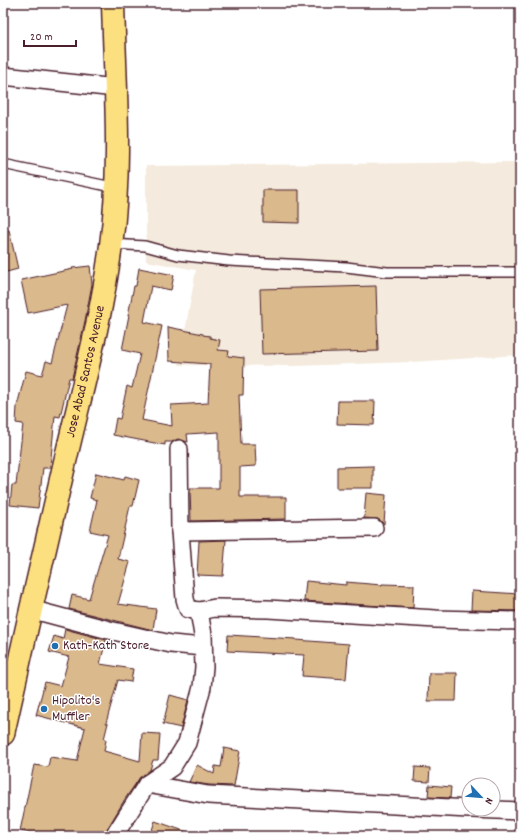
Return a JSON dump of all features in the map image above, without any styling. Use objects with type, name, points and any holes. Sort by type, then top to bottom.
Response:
[{"type":"highway","name":"Jose Abad Santos Avenue","points":[[3,734],[30,609],[87,366],[103,293],[111,244],[117,188],[113,3]]},
{"type":"street","points":[[3,76],[116,88]]},
{"type":"street","points":[[179,449],[180,531],[185,599],[188,609],[199,611],[215,608],[268,609],[436,619],[520,621]]},
{"type":"street","points":[[180,531],[374,528]]},
{"type":"street","points":[[30,609],[109,630],[171,644],[204,647]]},
{"type":"street","points":[[114,836],[147,784],[172,767],[187,742],[202,687],[204,647],[199,611]]},
{"type":"street","points":[[147,784],[208,795],[461,809]]},
{"type":"street","points":[[501,810],[520,811]]},
{"type":"lane","points":[[3,164],[117,188]]},
{"type":"lane","points":[[111,244],[145,246],[178,255],[229,261],[387,272],[520,272]]},
{"type":"shaded area","points":[[520,162],[520,355],[411,362],[293,366],[179,365],[196,270],[146,261],[146,166]]},
{"type":"building","points":[[263,190],[299,190],[299,223],[263,222]]},
{"type":"building","points":[[9,230],[18,269],[3,273],[3,231]]},
{"type":"building","points":[[90,266],[92,284],[85,321],[72,378],[69,378],[60,417],[55,416],[50,468],[43,468],[38,508],[10,505],[12,485],[16,485],[23,424],[16,423],[17,406],[26,371],[42,375],[46,361],[52,363],[67,305],[28,313],[21,280],[73,269],[72,268]]},
{"type":"building","points":[[139,268],[174,275],[171,290],[151,286],[144,322],[162,326],[142,420],[172,426],[171,405],[208,403],[210,364],[169,361],[168,327],[203,334],[210,336],[210,338],[220,340],[218,350],[229,351],[228,356],[244,358],[243,395],[239,395],[241,444],[255,444],[256,466],[240,467],[240,497],[286,497],[286,519],[191,521],[190,488],[219,488],[219,432],[187,434],[188,442],[178,439],[172,442],[165,442],[165,445],[113,435],[116,418],[120,419],[127,386],[132,388],[140,354],[122,350],[134,286],[136,286]]},
{"type":"building","points":[[376,286],[378,351],[262,354],[260,289]]},
{"type":"building","points":[[338,401],[375,401],[374,425],[337,424]]},
{"type":"building","points":[[373,466],[373,488],[337,488],[337,467]]},
{"type":"building","points":[[96,473],[124,480],[125,476],[139,480],[133,506],[130,506],[118,559],[130,562],[118,604],[156,609],[153,630],[69,609],[72,595],[89,599],[108,535],[90,531],[97,500],[90,498]]},
{"type":"building","points":[[366,493],[386,495],[384,524],[378,519],[364,518]]},
{"type":"building","points":[[226,540],[223,576],[197,575],[199,541]]},
{"type":"building","points":[[306,581],[346,585],[346,582],[382,585],[414,585],[413,608],[304,601]]},
{"type":"building","points":[[472,591],[520,594],[520,611],[471,610]]},
{"type":"building","points":[[65,629],[106,640],[100,664],[133,669],[131,682],[118,680],[106,723],[108,723],[104,739],[106,740],[104,751],[140,761],[142,733],[160,734],[158,760],[153,760],[150,770],[139,779],[125,799],[104,836],[44,836],[20,831],[34,765],[48,767],[50,757],[77,761],[85,728],[36,715],[45,682],[61,686],[69,657],[49,652],[54,636],[63,639]]},
{"type":"building","points":[[228,635],[349,644],[346,679],[302,676],[304,655],[227,651]]},
{"type":"building","points":[[429,673],[457,673],[456,701],[428,701]]},
{"type":"building","points":[[170,695],[188,700],[181,728],[163,724]]},
{"type":"building","points":[[224,748],[240,751],[234,786],[209,785],[189,782],[197,765],[214,774],[215,766],[221,767]]},
{"type":"building","points":[[415,767],[430,768],[429,782],[414,781]]},
{"type":"building","points":[[429,785],[451,787],[450,798],[428,797]]},
{"type":"building","points":[[155,821],[193,834],[193,836],[150,836]]},
{"type":"place","name":"Kath-Kath Store","points":[[55,646]]},
{"type":"place","name":"Hipolito's Muffler","points":[[44,709]]}]
